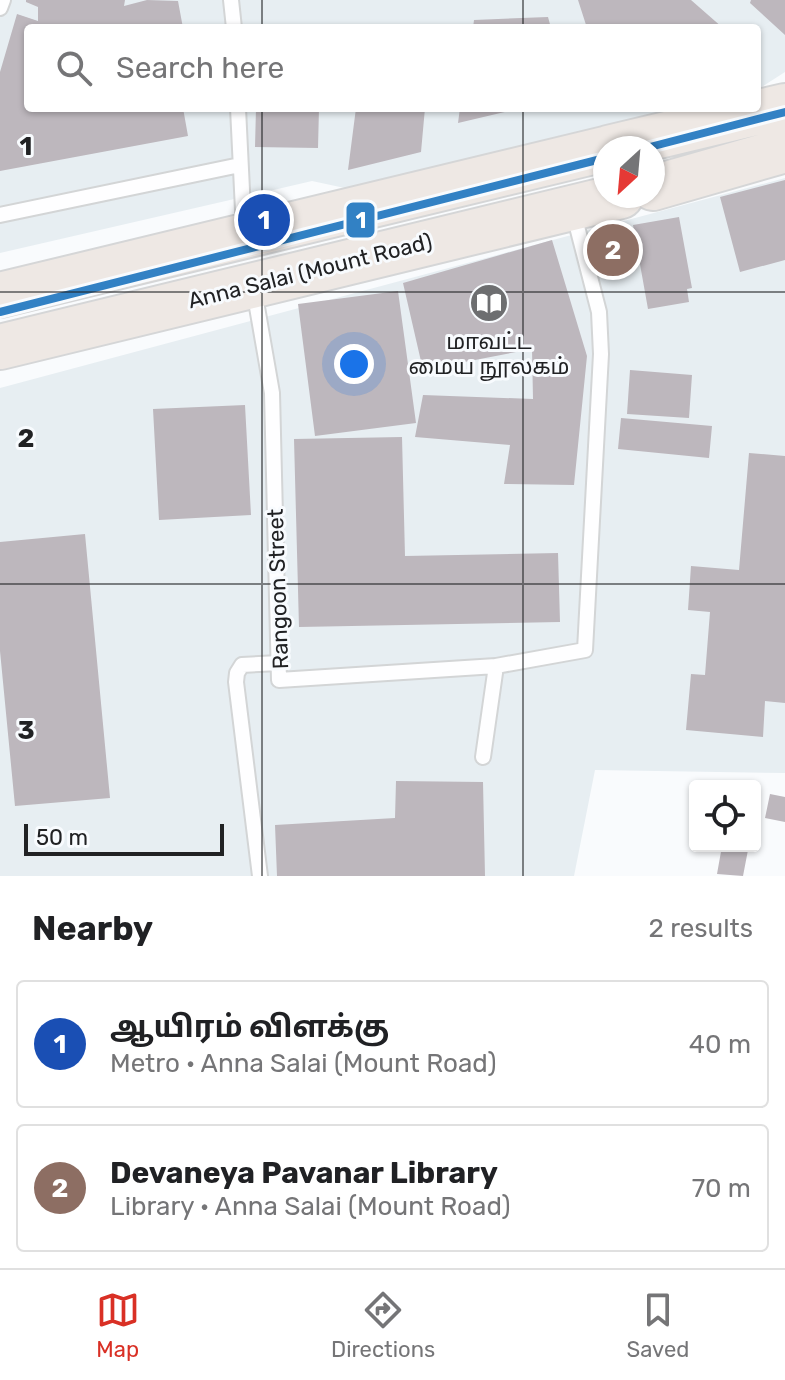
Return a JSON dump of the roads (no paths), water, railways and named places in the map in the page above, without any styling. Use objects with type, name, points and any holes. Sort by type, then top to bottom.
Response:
[{"type":"main road","points":[[761,112],[785,106]]},
{"type":"main road","points":[[658,136],[760,112]]},
{"type":"main road","points":[[665,185],[785,150]]},
{"type":"main road","points":[[0,295],[593,151]]},
{"type":"main road","name":"Anna Salai (Mount Road)","points":[[0,347],[593,202]]},
{"type":"lane","points":[[0,8],[3,0]]},
{"type":"lane","points":[[231,0],[234,24]]},
{"type":"lane","points":[[238,112],[245,235]]},
{"type":"lane","points":[[0,215],[240,165]]},
{"type":"lane","name":"Rangoon Street","points":[[253,285],[272,393],[279,680],[496,666],[585,650],[600,340],[599,312],[572,206]]},
{"type":"lane","points":[[260,876],[236,682],[242,665],[279,663]]},
{"type":"lane","points":[[483,757],[496,666]]},
{"type":"place","name":"ஆயிரம் விளக்கு","points":[[264,220]]},
{"type":"place","name":"Devaneya Pavanar Library","points":[[613,250]]},
{"type":"place","name":"மாவட்ட மைய நூலகம்","points":[[489,303]]}]
